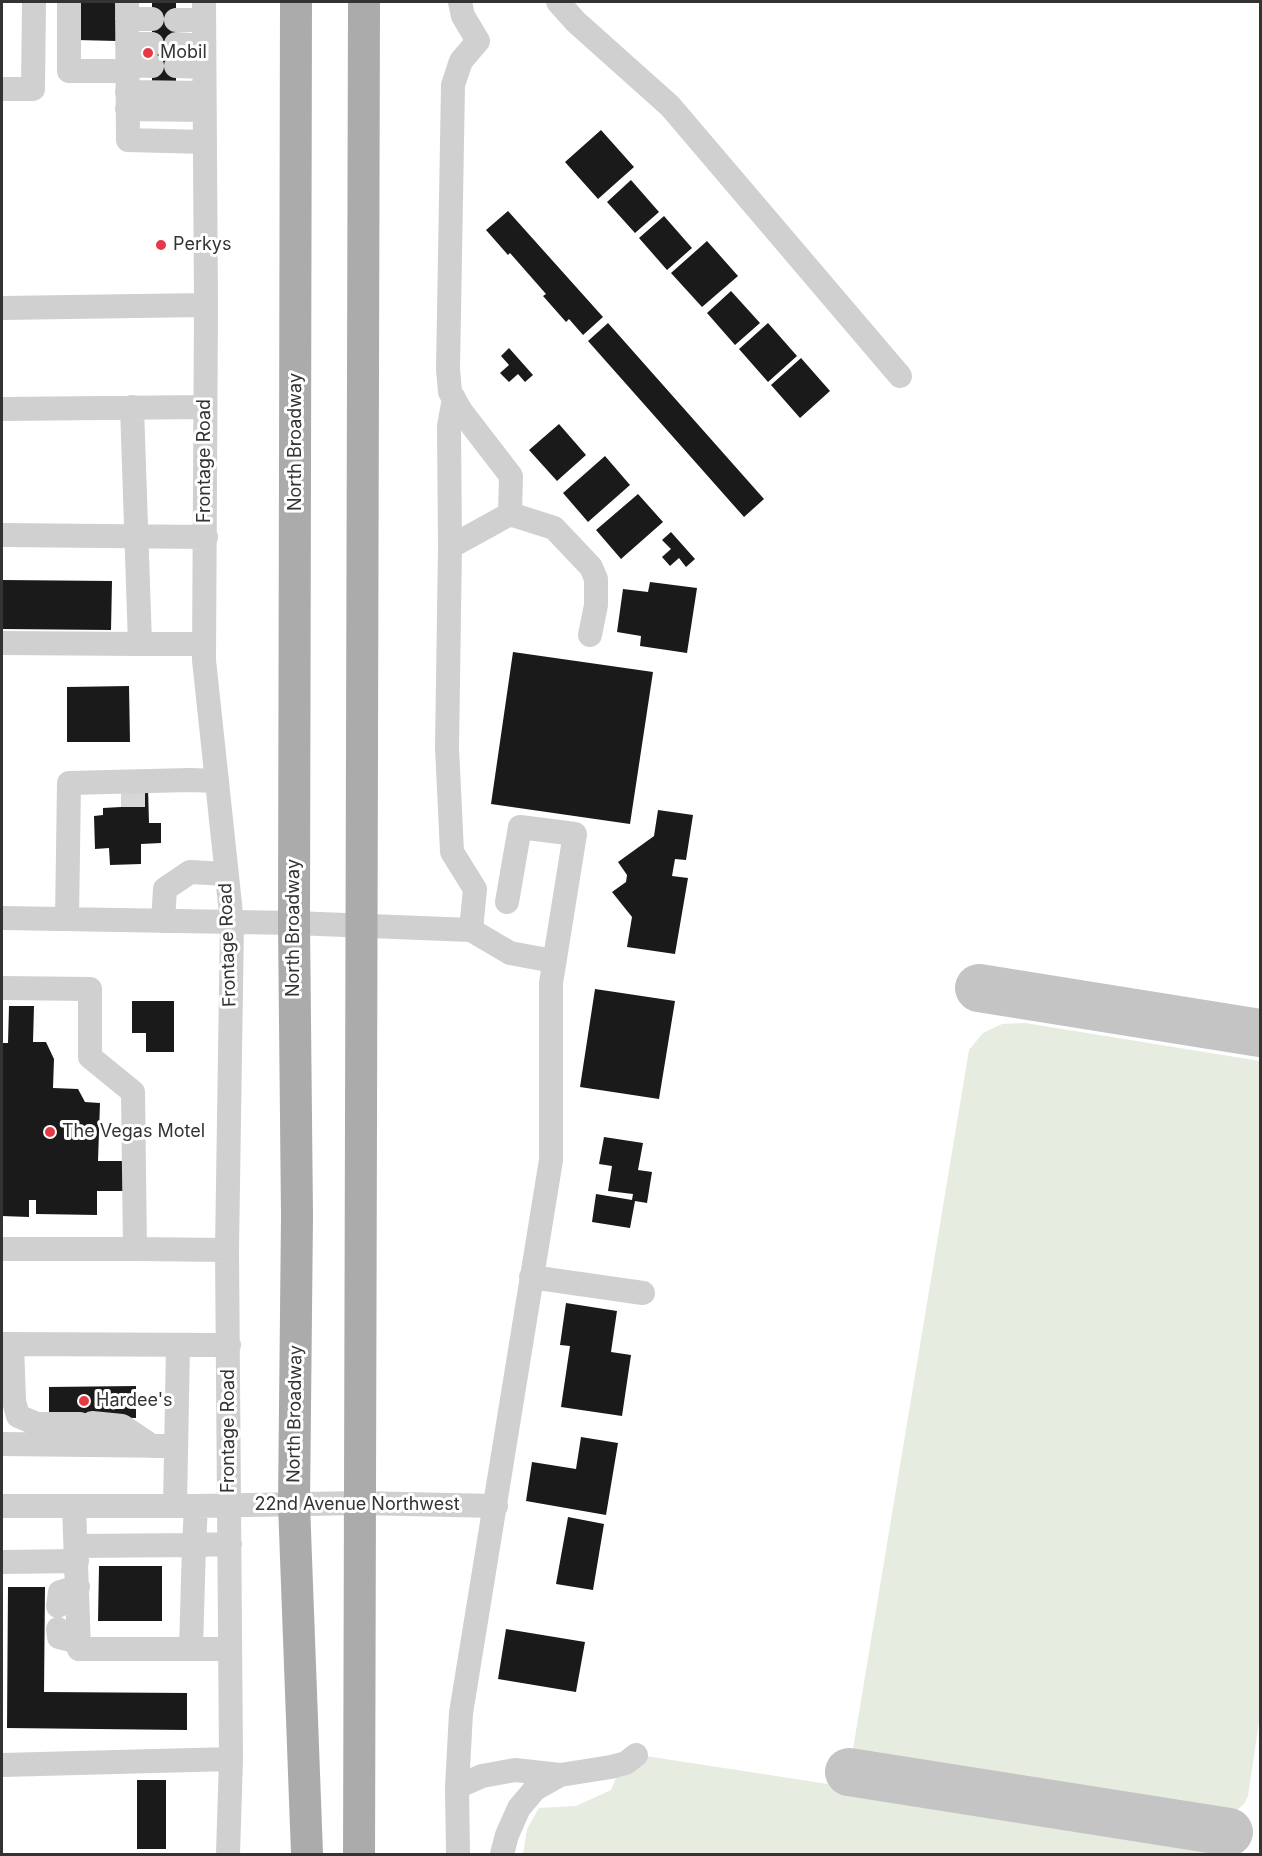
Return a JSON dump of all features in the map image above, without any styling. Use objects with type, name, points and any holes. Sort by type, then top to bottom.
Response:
[{"type":"main road","name":"North Broadway","points":[[296,2],[294,923],[297,1216],[294,1503],[307,1854]]},
{"type":"main road","points":[[358,1854],[364,2]]},
{"type":"street","points":[[2,89],[33,89],[34,2]]},
{"type":"street","points":[[69,2],[69,71],[128,76],[204,102]]},
{"type":"street","points":[[460,2],[463,16],[478,41],[461,61],[453,85],[451,105],[448,369],[450,392],[461,411],[511,476],[510,514]]},
{"type":"street","points":[[558,2],[576,22],[670,106],[900,376]]},
{"type":"street","points":[[152,19],[127,10],[128,140],[205,142]]},
{"type":"street","points":[[176,20],[204,11]]},
{"type":"street","name":"Frontage Road","points":[[204,11],[206,305],[204,660],[232,923],[228,1250],[231,1759],[228,1854]]},
{"type":"street","points":[[128,76],[152,55]]},
{"type":"street","points":[[176,55],[204,57]]},
{"type":"street","points":[[2,308],[206,305]]},
{"type":"street","points":[[454,398],[449,426],[447,748],[452,852],[474,889],[471,930]]},
{"type":"street","points":[[132,407],[140,644]]},
{"type":"street","points":[[2,409],[205,407]]},
{"type":"street","points":[[450,547],[510,514],[554,528],[591,567],[596,579],[598,593],[590,635]]},
{"type":"street","points":[[2,535],[206,537]]},
{"type":"street","points":[[2,644],[204,644]]},
{"type":"street","points":[[148,795],[181,795],[190,780]]},
{"type":"street","points":[[79,783],[217,781]]},
{"type":"street","points":[[79,783],[121,795]]},
{"type":"street","points":[[68,919],[79,783]]},
{"type":"street","points":[[458,1854],[457,1787],[461,1713],[551,1160],[551,983],[575,834],[520,827],[507,902]]},
{"type":"street","points":[[163,921],[165,889],[190,872],[226,874]]},
{"type":"street","points":[[2,918],[294,923],[471,930],[510,953],[553,961]]},
{"type":"street","points":[[2,988],[90,989],[90,1057],[133,1092],[135,1249]]},
{"type":"street","points":[[2,1249],[228,1250]]},
{"type":"street","points":[[531,1277],[643,1293]]},
{"type":"street","points":[[152,1446],[122,1426],[37,1424],[18,1416],[7,1344],[229,1345]]},
{"type":"street","points":[[178,1345],[176,1446],[185,1506],[194,1545],[191,1650]]},
{"type":"street","points":[[2,1444],[176,1446]]},
{"type":"street","name":"22nd Avenue Northwest","points":[[2,1506],[229,1506],[360,1503],[496,1506]]},
{"type":"street","points":[[74,1506],[79,1649],[230,1649]]},
{"type":"street","points":[[2,1562],[77,1554],[230,1544]]},
{"type":"street","points":[[78,1587],[60,1592],[58,1618],[59,1637],[79,1642]]},
{"type":"street","points":[[457,1787],[482,1776],[515,1770],[560,1775],[611,1767],[626,1763],[636,1755]]},
{"type":"street","points":[[2,1765],[231,1759]]},
{"type":"street","points":[[502,1854],[507,1835],[519,1808],[535,1789],[560,1775]]},
{"type":"shaded area","points":[[1025,1023],[1260,1061],[1260,1715],[1248,1796],[1244,1804],[1232,1814],[852,1755],[969,1050],[983,1033],[1002,1024]]},
{"type":"shaded area","points":[[626,1753],[1232,1846],[1239,1854],[523,1854],[527,1829],[539,1808],[576,1806],[611,1790]]},
{"type":"building","points":[[77,2],[117,2],[117,41],[77,40]]},
{"type":"building","points":[[152,2],[176,2],[176,89],[152,89]]},
{"type":"building","points":[[601,130],[634,167],[598,199],[565,162]]},
{"type":"building","points":[[631,180],[659,212],[635,233],[607,202]]},
{"type":"building","points":[[508,211],[603,317],[583,335],[569,319],[566,322],[543,296],[546,294],[486,230]]},
{"type":"building","points":[[664,216],[692,248],[667,270],[639,238]]},
{"type":"building","points":[[707,241],[738,276],[702,307],[671,273]]},
{"type":"building","points":[[731,291],[760,323],[735,345],[707,313]]},
{"type":"building","points":[[608,323],[764,499],[744,517],[588,341]]},
{"type":"building","points":[[768,323],[797,356],[768,382],[739,349]]},
{"type":"building","points":[[509,348],[533,375],[525,382],[518,374],[509,382],[500,373],[509,365],[501,356]]},
{"type":"building","points":[[801,358],[830,391],[800,418],[771,385]]},
{"type":"building","points":[[559,424],[586,455],[557,481],[529,450]]},
{"type":"building","points":[[605,456],[630,485],[588,522],[563,493]]},
{"type":"building","points":[[638,494],[663,522],[621,559],[596,530]]},
{"type":"building","points":[[671,532],[695,559],[686,567],[679,558],[670,566],[662,557],[671,549],[662,540]]},
{"type":"building","points":[[2,580],[112,581],[111,630],[2,629]]},
{"type":"building","points":[[650,582],[697,588],[687,653],[640,646],[641,636],[617,632],[623,589],[648,592]]},
{"type":"building","points":[[513,652],[653,672],[630,824],[491,804]]},
{"type":"building","points":[[129,686],[130,742],[67,742],[67,687]]},
{"type":"building","points":[[121,788],[148,788],[149,823],[161,823],[161,843],[141,844],[141,864],[110,865],[109,848],[95,849],[94,816],[103,815],[103,808],[121,807]]},
{"type":"building","points":[[658,810],[693,815],[686,860],[675,859],[672,876],[688,878],[675,954],[627,947],[632,917],[612,892],[626,882],[627,875],[618,862],[654,836]]},
{"type":"building","points":[[595,989],[675,1001],[659,1099],[580,1087]]},
{"type":"building","points":[[132,1001],[174,1001],[174,1052],[146,1052],[146,1033],[132,1033]]},
{"type":"building","name":"The Vegas Motel","points":[[9,1006],[34,1006],[33,1042],[46,1042],[54,1059],[53,1088],[78,1089],[85,1102],[100,1103],[98,1161],[128,1161],[127,1191],[97,1191],[97,1215],[36,1214],[36,1200],[29,1200],[29,1217],[2,1216],[2,1043],[8,1043]]},
{"type":"building","points":[[604,1137],[643,1143],[638,1170],[652,1172],[647,1203],[635,1201],[630,1228],[592,1222],[596,1194],[632,1200],[633,1194],[608,1191],[612,1166],[599,1164]]},
{"type":"building","points":[[566,1303],[617,1311],[611,1352],[631,1355],[622,1416],[561,1407],[570,1346],[560,1345]]},
{"type":"building","points":[[136,1386],[136,1418],[49,1416],[49,1387]]},
{"type":"building","points":[[581,1437],[618,1443],[606,1515],[526,1501],[532,1462],[576,1469]]},
{"type":"building","points":[[568,1517],[604,1524],[593,1590],[556,1584]]},
{"type":"building","points":[[99,1566],[162,1566],[162,1621],[98,1621]]},
{"type":"building","points":[[8,1587],[45,1587],[44,1692],[187,1693],[187,1730],[7,1728]]},
{"type":"building","points":[[506,1629],[585,1642],[576,1692],[498,1679]]},
{"type":"building","points":[[137,1780],[166,1780],[166,1849],[137,1849]]},
{"type":"taxiway","points":[[979,988],[1260,1033]]},
{"type":"taxiway","points":[[849,1772],[1229,1832]]},
{"type":"tunnel","points":[[121,795],[148,795]]},
{"type":"place","name":"Mobil","points":[[148,53]]},
{"type":"place","name":"Perkys","points":[[161,245]]},
{"type":"place","name":"The Vegas Motel","points":[[50,1132]]},
{"type":"place","name":"Hardee's","points":[[84,1401]]}]
